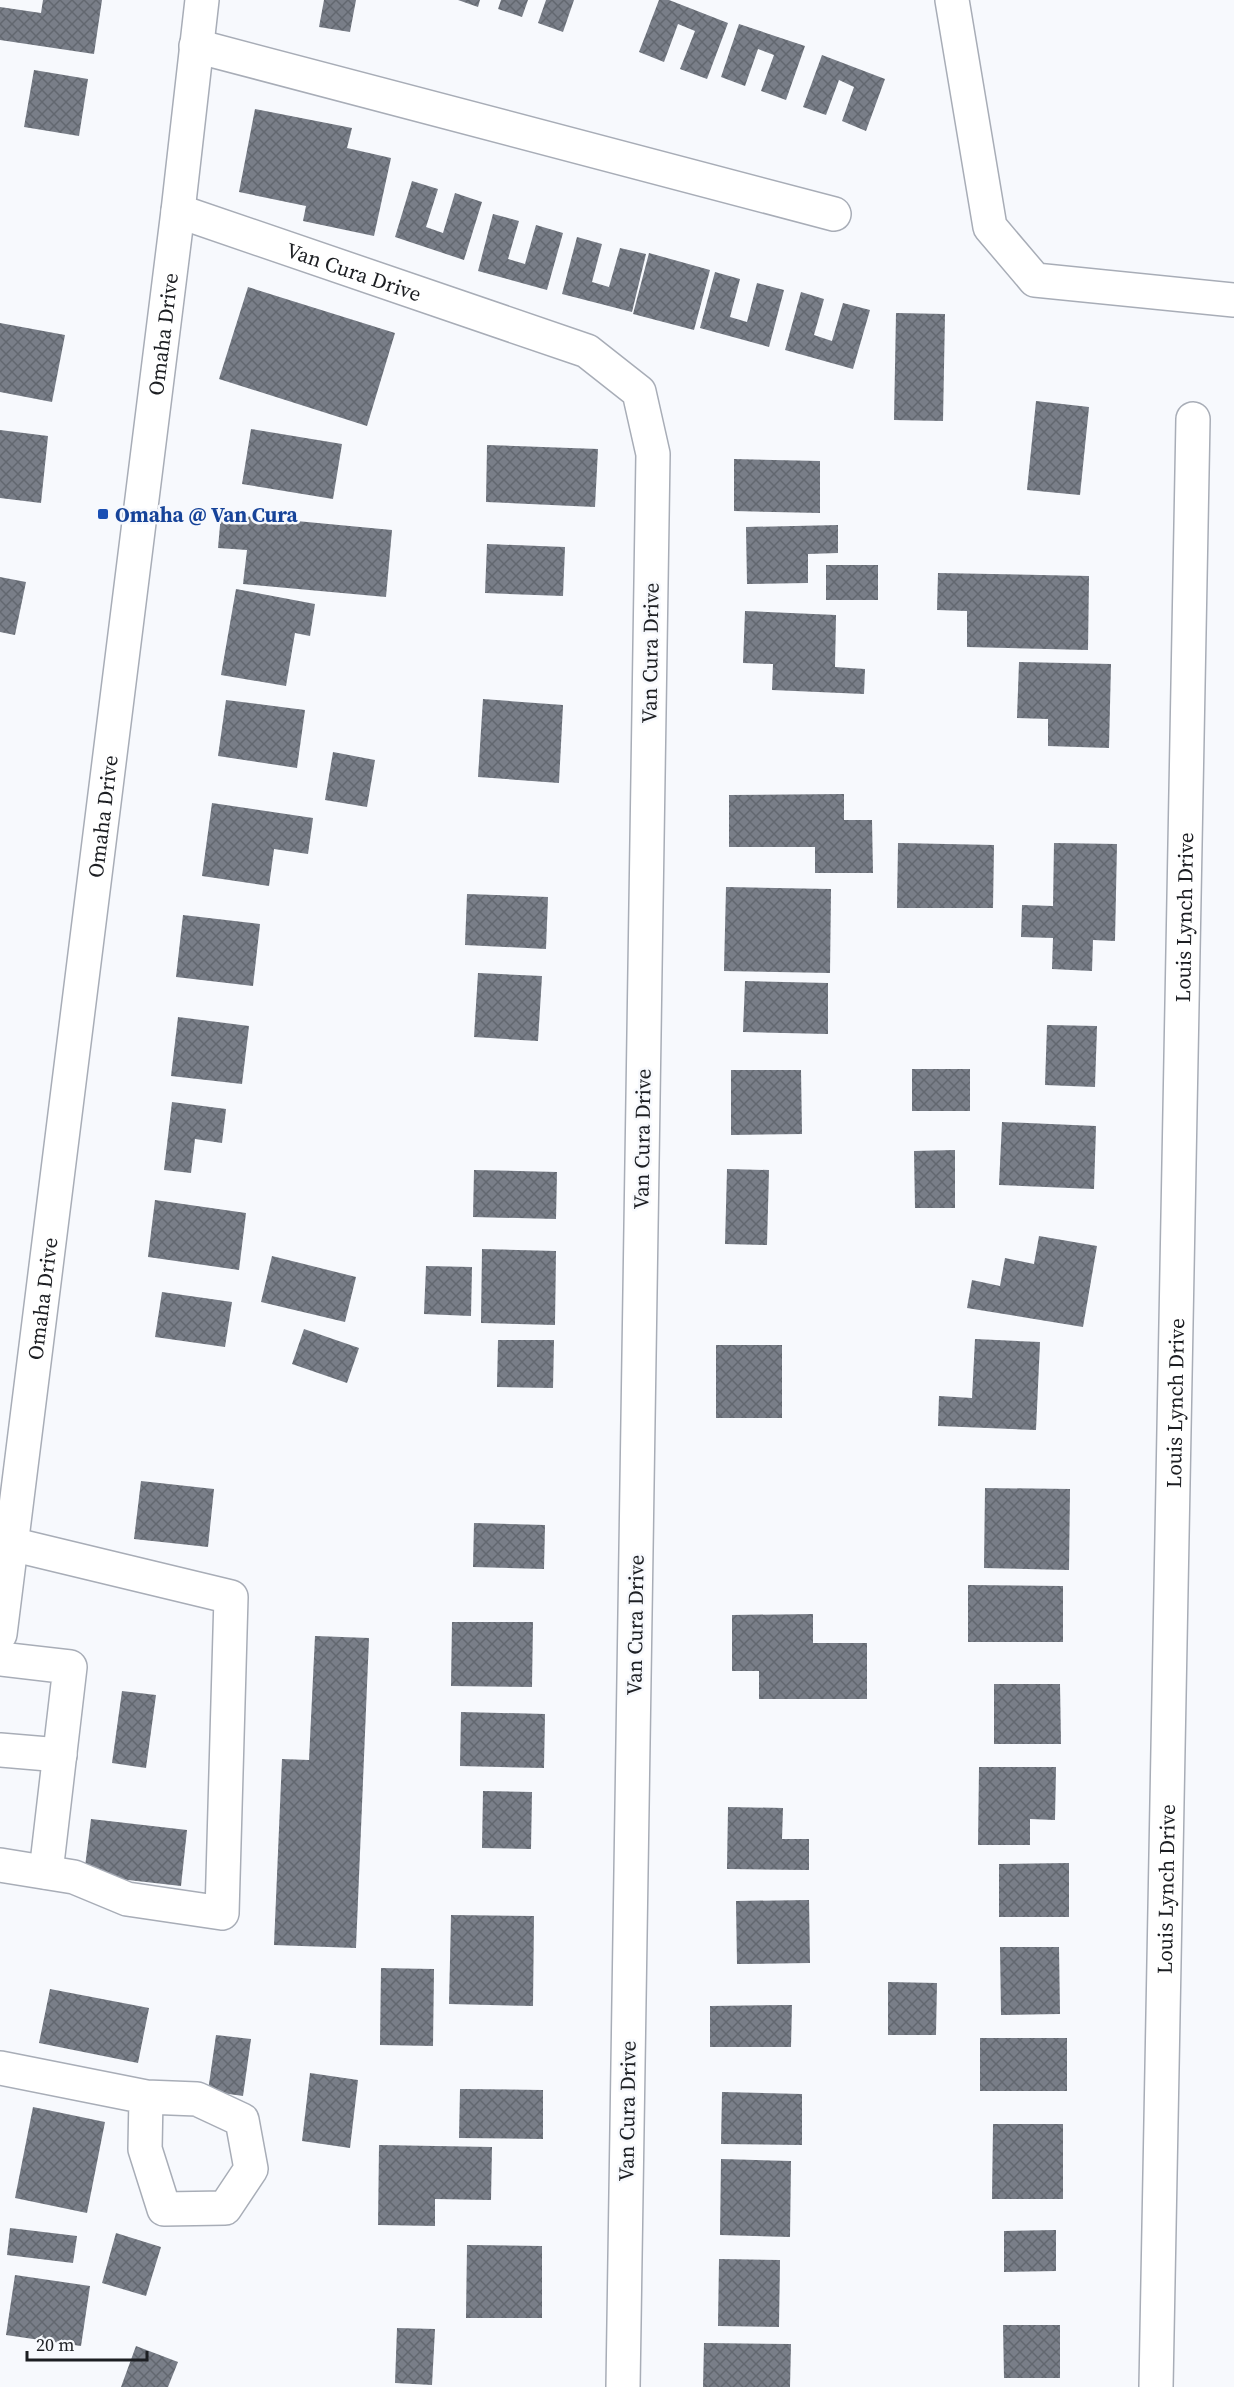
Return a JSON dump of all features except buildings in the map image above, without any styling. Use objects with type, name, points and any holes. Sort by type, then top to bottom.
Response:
[{"type":"street","name":"Omaha Drive","points":[[0,1634],[178,211],[202,0]]},
{"type":"street","points":[[952,0],[990,227],[1035,280],[1234,300]]},
{"type":"street","points":[[196,46],[834,214]]},
{"type":"street","name":"Van Cura Drive","points":[[178,211],[587,351],[639,392],[653,454],[623,2387]]},
{"type":"street","name":"Louis Lynch Drive","points":[[1156,2387],[1193,419]]},
{"type":"street","points":[[0,1864],[74,1877],[127,1899],[222,1913],[231,1597],[11,1544]]},
{"type":"street","points":[[0,1659],[70,1667],[46,1872]]},
{"type":"street","points":[[0,1750],[60,1755]]},
{"type":"street","points":[[0,2068],[146,2097]]},
{"type":"place","name":"Omaha @ Van Cura","points":[[103,514]]}]
